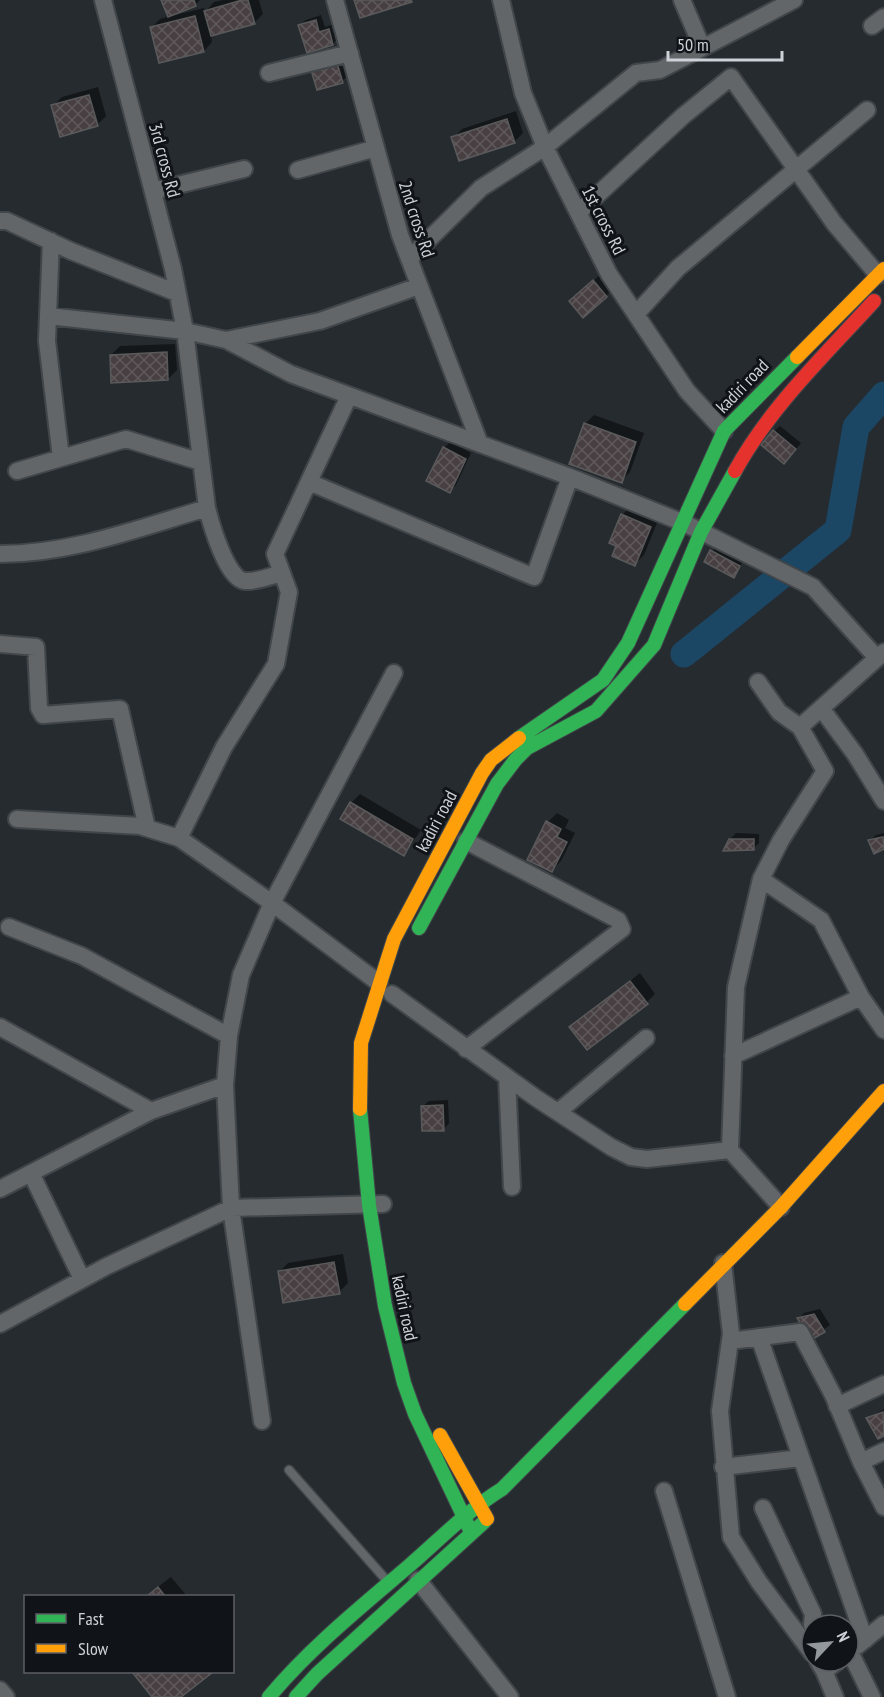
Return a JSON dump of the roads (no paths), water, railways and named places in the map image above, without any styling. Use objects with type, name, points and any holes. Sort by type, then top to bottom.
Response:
[{"type":"main road","name":"kadiri road","points":[[471,1532],[461,1516],[404,1383],[385,1306],[376,1204],[372,1088],[377,1043],[389,987],[394,939],[490,760],[541,721],[603,680],[628,643],[724,430],[882,278]]},
{"type":"main road","name":"kadiri road","points":[[413,937],[497,784],[527,748],[596,711],[626,680],[654,645],[701,532],[752,440],[882,278]]},
{"type":"main road","name":"kadiri road","points":[[389,987],[363,1031],[359,1061],[360,1112],[376,1204],[389,1239]]},
{"type":"main road","points":[[269,1697],[312,1646],[420,1556],[461,1516],[477,1503],[502,1489],[781,1206],[884,1090]]},
{"type":"main road","name":"kadiri road","points":[[400,1308],[408,1350],[429,1409],[487,1520]]},
{"type":"main road","points":[[299,1696],[418,1580],[487,1520],[502,1489]]},
{"type":"street","name":"3rd cross Rd","points":[[102,0],[153,191],[185,331],[207,508],[233,575],[246,582],[282,573]]},
{"type":"street","name":"2nd cross Rd","points":[[334,0],[400,235],[480,444]]},
{"type":"street","name":"1st cross Rd","points":[[501,0],[523,93],[545,147],[609,273],[687,391],[724,430]]},
{"type":"street","points":[[682,0],[702,47]]},
{"type":"street","points":[[409,259],[481,188],[545,147],[636,74],[660,70],[794,0]]},
{"type":"street","points":[[269,73],[350,53]]},
{"type":"street","points":[[580,212],[683,116],[731,77],[834,223],[882,278]]},
{"type":"street","points":[[636,314],[678,268],[867,110]]},
{"type":"street","points":[[298,170],[376,148]]},
{"type":"street","points":[[153,191],[244,169]]},
{"type":"street","points":[[0,220],[177,293]]},
{"type":"street","points":[[51,241],[48,341],[61,458]]},
{"type":"street","points":[[226,340],[320,321],[419,286]]},
{"type":"street","points":[[48,316],[185,331],[226,340],[291,374],[570,477],[684,523],[813,587],[881,655],[800,727]]},
{"type":"street","points":[[179,838],[224,747],[276,664],[289,592],[275,554],[349,396]]},
{"type":"street","points":[[17,471],[126,439],[201,462]]},
{"type":"street","points":[[309,482],[534,577],[570,477]]},
{"type":"street","points":[[0,554],[30,554],[60,549],[207,508]]},
{"type":"street","points":[[0,644],[36,647],[39,708],[43,715],[120,709],[147,828]]},
{"type":"street","points":[[262,1421],[231,1208],[225,1086],[229,1036],[242,975],[272,903],[394,673]]},
{"type":"street","points":[[758,682],[779,712],[800,727],[825,771],[781,840],[761,879],[736,987],[730,1150],[781,1206]]},
{"type":"street","points":[[821,708],[855,754],[884,801]]},
{"type":"street","points":[[17,819],[147,828],[179,838],[389,987],[466,1049],[611,1147],[631,1157],[647,1159],[730,1150]]},
{"type":"street","points":[[466,841],[618,920],[622,929],[466,1049]]},
{"type":"street","points":[[761,879],[821,920],[861,997],[884,1030]]},
{"type":"street","points":[[9,927],[82,956],[229,1036]]},
{"type":"street","points":[[734,1056],[861,997]]},
{"type":"street","points":[[0,1027],[151,1111]]},
{"type":"street","points":[[558,1112],[646,1038]]},
{"type":"street","points":[[507,1077],[512,1187]]},
{"type":"street","points":[[0,1189],[151,1111],[225,1086]]},
{"type":"street","points":[[31,1173],[82,1279]]},
{"type":"street","points":[[0,1324],[82,1279],[231,1208],[376,1204]]},
{"type":"street","points":[[723,1263],[730,1341],[720,1411],[723,1467],[731,1537],[759,1582],[800,1621]]},
{"type":"street","points":[[730,1341],[800,1332],[883,1504]]},
{"type":"street","points":[[759,1337],[865,1640]]},
{"type":"street","points":[[837,1406],[884,1384]]},
{"type":"street","points":[[861,1462],[884,1451]]},
{"type":"street","points":[[723,1467],[801,1458]]},
{"type":"street","points":[[664,1491],[727,1697]]},
{"type":"street","points":[[763,1508],[813,1613]]},
{"type":"street","points":[[418,1580],[510,1697]]},
{"type":"street","points":[[860,1643],[884,1624]]},
{"type":"street","points":[[830,1695],[833,1673]]},
{"type":"street","points":[[848,1673],[872,1697]]},
{"type":"street","points":[[284,1677],[299,1696]]},
{"type":"street","points":[[0,1690],[6,1697]]},
{"type":"lane","points":[[289,1470],[388,1582]]},
{"type":"waterway","points":[[684,654],[838,530],[856,427],[884,395]]}]
